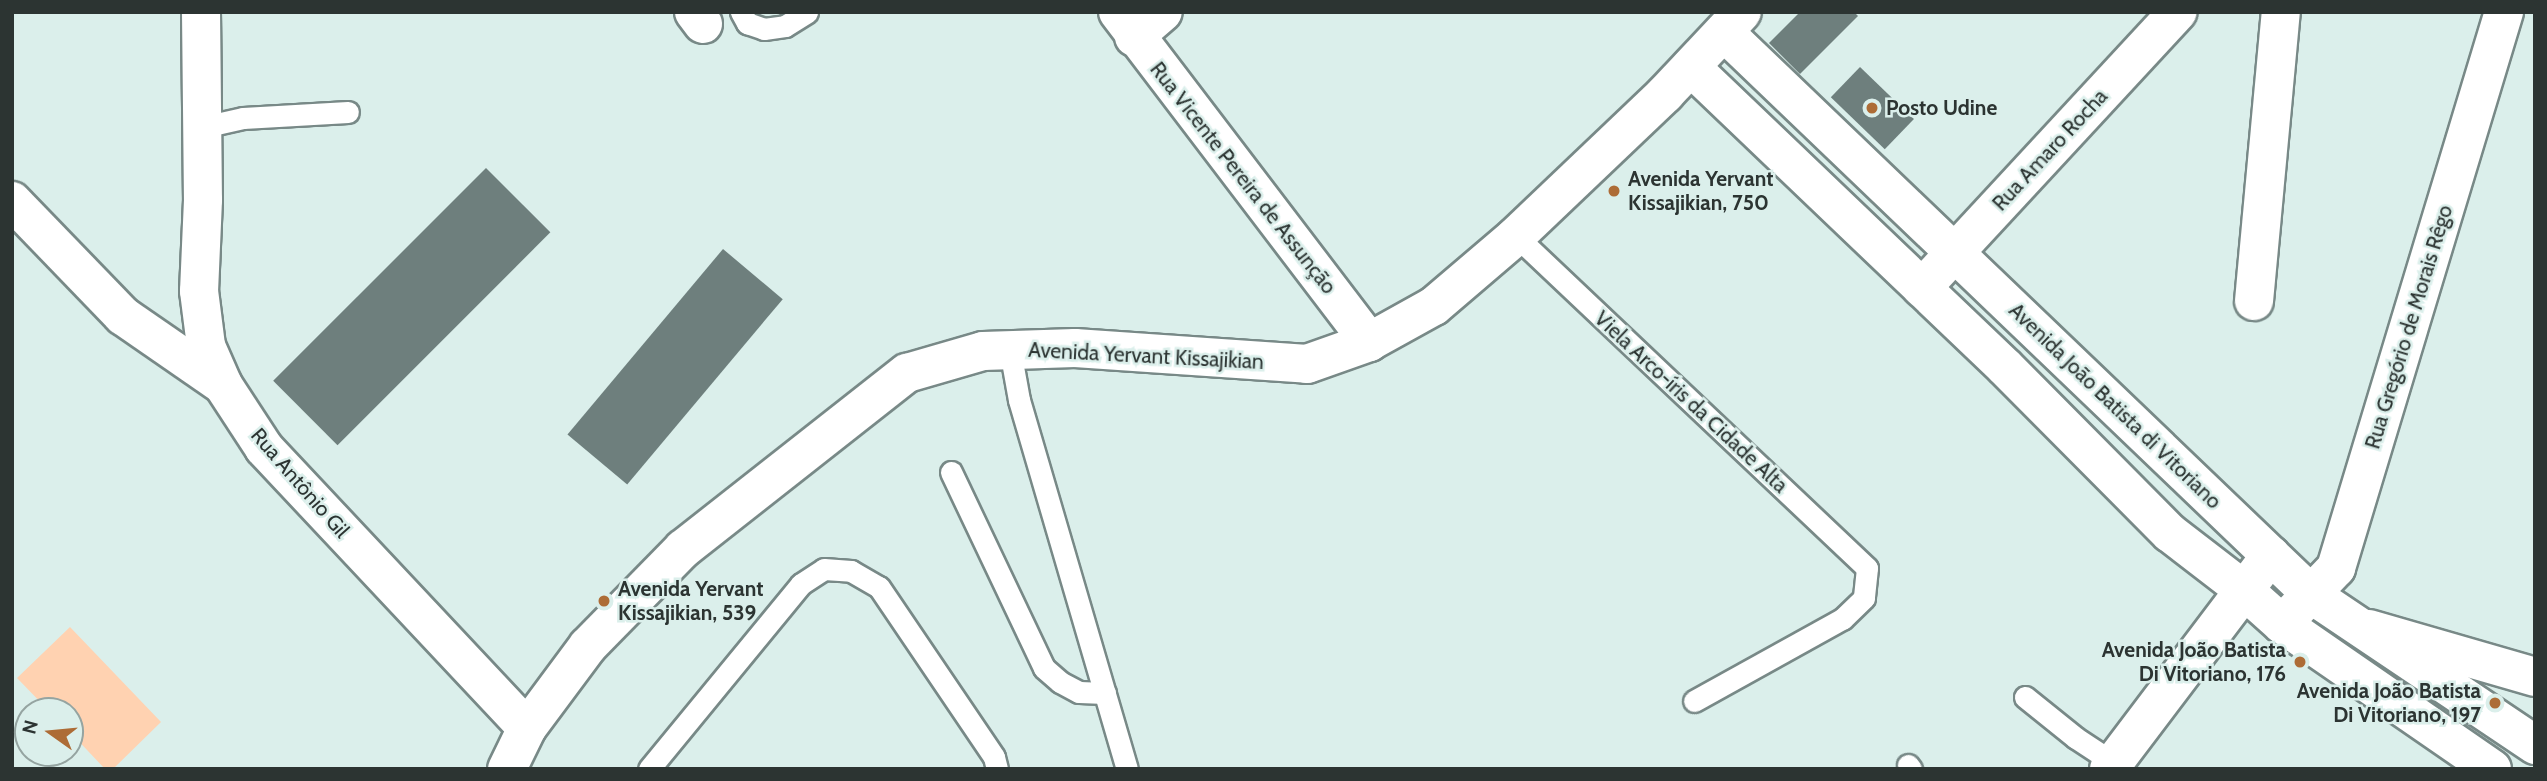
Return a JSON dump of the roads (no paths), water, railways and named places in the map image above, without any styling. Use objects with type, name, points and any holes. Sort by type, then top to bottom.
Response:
[{"type":"street","name":"Rua Antônio Gil","points":[[201,12],[204,200],[199,291],[206,346],[223,385],[264,448],[527,727]]},
{"type":"street","points":[[1126,25],[1163,12]]},
{"type":"street","name":"Rua Amaro Rocha","points":[[1922,288],[2178,12]]},
{"type":"street","points":[[2255,301],[2281,12]]},
{"type":"street","name":"Rua Gregório de Morais Rêgo","points":[[2282,624],[2336,568],[2504,12]]},
{"type":"street","name":"Avenida João Batista di Vitoriano","points":[[1733,22],[1956,252],[2312,595],[2535,745]]},
{"type":"street","name":"Avenida Yervant Kissajikian","points":[[507,769],[527,727],[588,646],[683,549],[907,373],[982,351],[1075,348],[1307,364],[1369,342],[1434,306],[1516,236],[1691,67],[1733,22]]},
{"type":"street","name":"Rua Vicente Pereira de Assunção","points":[[1126,25],[1369,342]]},
{"type":"street","points":[[1691,67],[1922,288],[2170,533],[2244,590],[2282,624],[2492,769]]},
{"type":"street","points":[[12,201],[122,316],[223,385]]},
{"type":"street","points":[[2111,766],[2271,555]]},
{"type":"street","points":[[2364,628],[2535,677]]},
{"type":"lane","points":[[741,12],[747,23],[764,29],[785,26],[807,12]]},
{"type":"lane","points":[[203,127],[243,118],[348,111]]},
{"type":"lane","name":"Viela Arco-íris da Cidade Alta","points":[[1516,236],[1867,568],[1864,598],[1842,619],[1694,701]]},
{"type":"lane","points":[[1010,350],[1018,400],[1127,769]]},
{"type":"lane","points":[[951,472],[1044,668],[1060,682],[1079,692],[1105,693]]},
{"type":"lane","points":[[649,769],[801,584],[824,569],[851,571],[879,587],[994,757],[997,769]]},
{"type":"lane","points":[[2025,697],[2111,766]]},
{"type":"place","name":"Posto Udine","points":[[1872,108]]},
{"type":"place","name":"Avenida Yervant Kissajikian, 750","points":[[1614,191]]},
{"type":"place","name":"Avenida Yervant Kissajikian, 539","points":[[604,601]]},
{"type":"place","name":"Avenida João Batista Di Vitoriano, 176","points":[[2300,662]]},
{"type":"place","name":"Avenida João Batista Di Vitoriano, 197","points":[[2495,703]]}]
